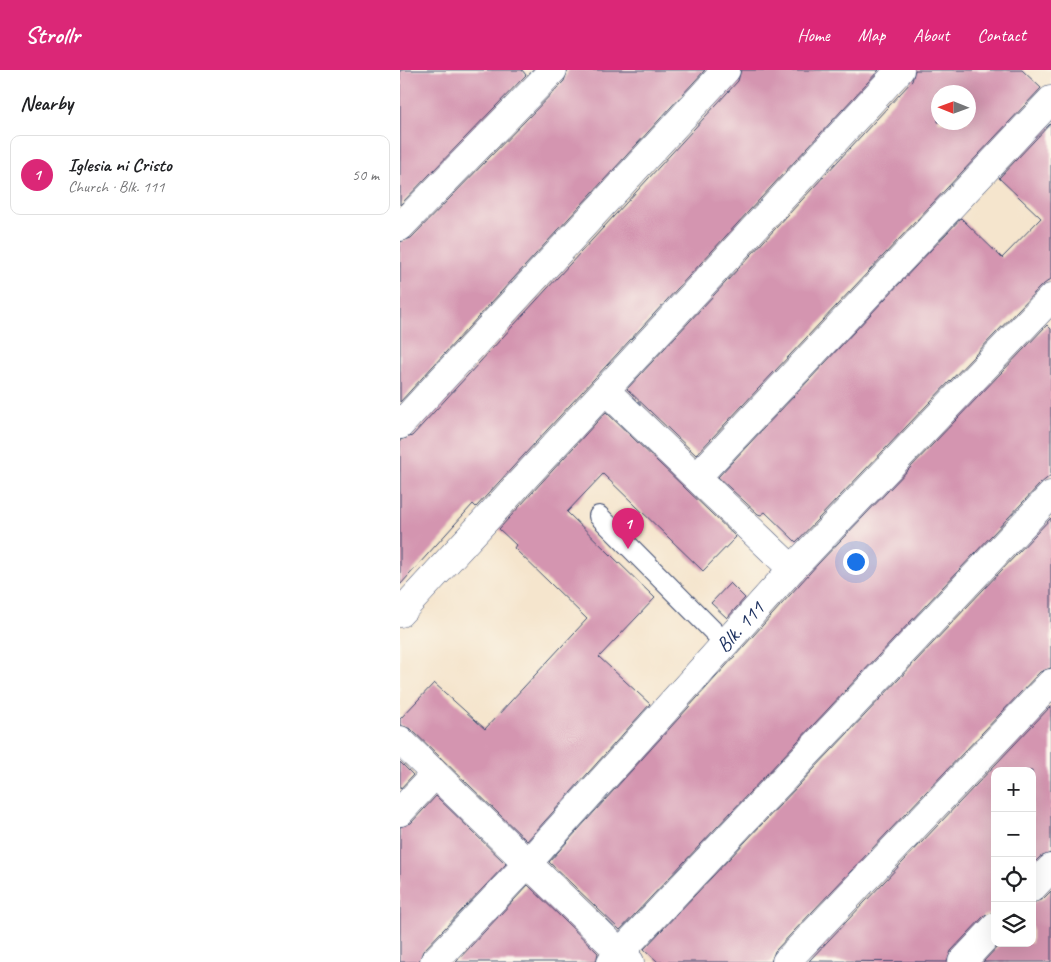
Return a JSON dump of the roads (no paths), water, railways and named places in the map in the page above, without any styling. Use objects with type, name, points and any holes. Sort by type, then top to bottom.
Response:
[{"type":"street","points":[[400,227],[553,70]]},
{"type":"street","points":[[400,425],[726,70]]},
{"type":"street","points":[[400,613],[900,70]]},
{"type":"street","points":[[697,477],[1051,100]]},
{"type":"street","name":"Blk. 111","points":[[434,962],[527,864],[792,569],[1051,298]]},
{"type":"street","points":[[605,390],[792,569]]},
{"type":"street","points":[[400,740],[621,959],[1051,495]]},
{"type":"street","points":[[786,962],[1051,683]]},
{"type":"street","points":[[400,812],[435,774]]},
{"type":"street","points":[[1036,884],[1051,868]]},
{"type":"street","points":[[962,962],[991,931]]},
{"type":"lane","points":[[599,516],[725,643]]},
{"type":"place","name":"Iglesia ni Cristo","points":[[628,549]]}]
